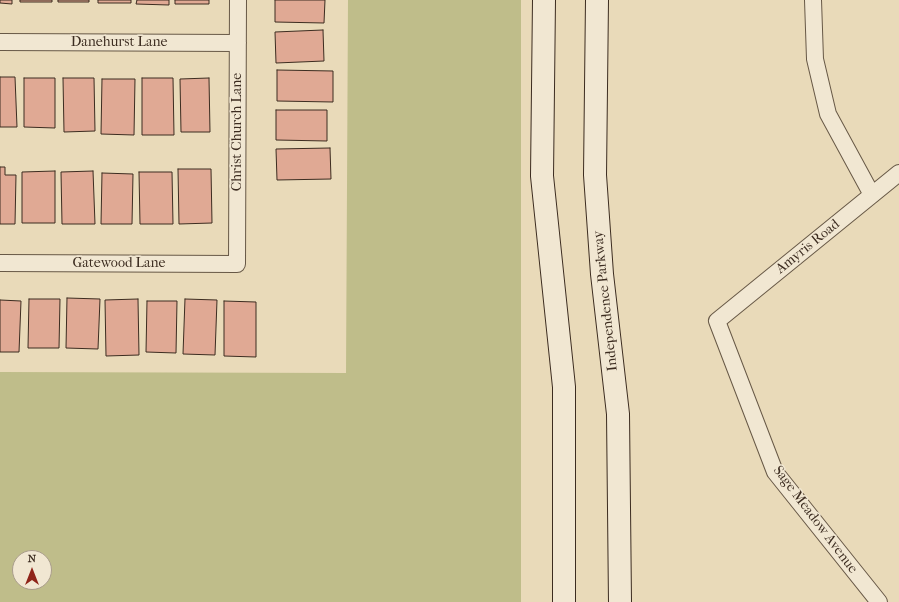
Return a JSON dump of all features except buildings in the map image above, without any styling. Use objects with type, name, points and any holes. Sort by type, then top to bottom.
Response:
[{"type":"main road","points":[[544,0],[542,176],[564,387],[564,602]]},
{"type":"main road","name":"Independence Parkway","points":[[597,0],[595,176],[602,274],[618,414],[620,602]]},
{"type":"street","name":"Christ Church Lane","points":[[237,264],[238,0]]},
{"type":"street","points":[[813,0],[815,59],[828,114],[872,195]]},
{"type":"street","name":"Danehurst Lane","points":[[0,42],[238,43]]},
{"type":"street","name":"Amyris Road","points":[[717,321],[899,173]]},
{"type":"street","name":"Gatewood Lane","points":[[0,263],[237,264]]},
{"type":"street","name":"Sage Meadow Avenue","points":[[717,321],[775,472],[879,602]]},
{"type":"shaded area","points":[[348,0],[521,0],[521,602],[0,602],[0,372],[346,373]]}]
